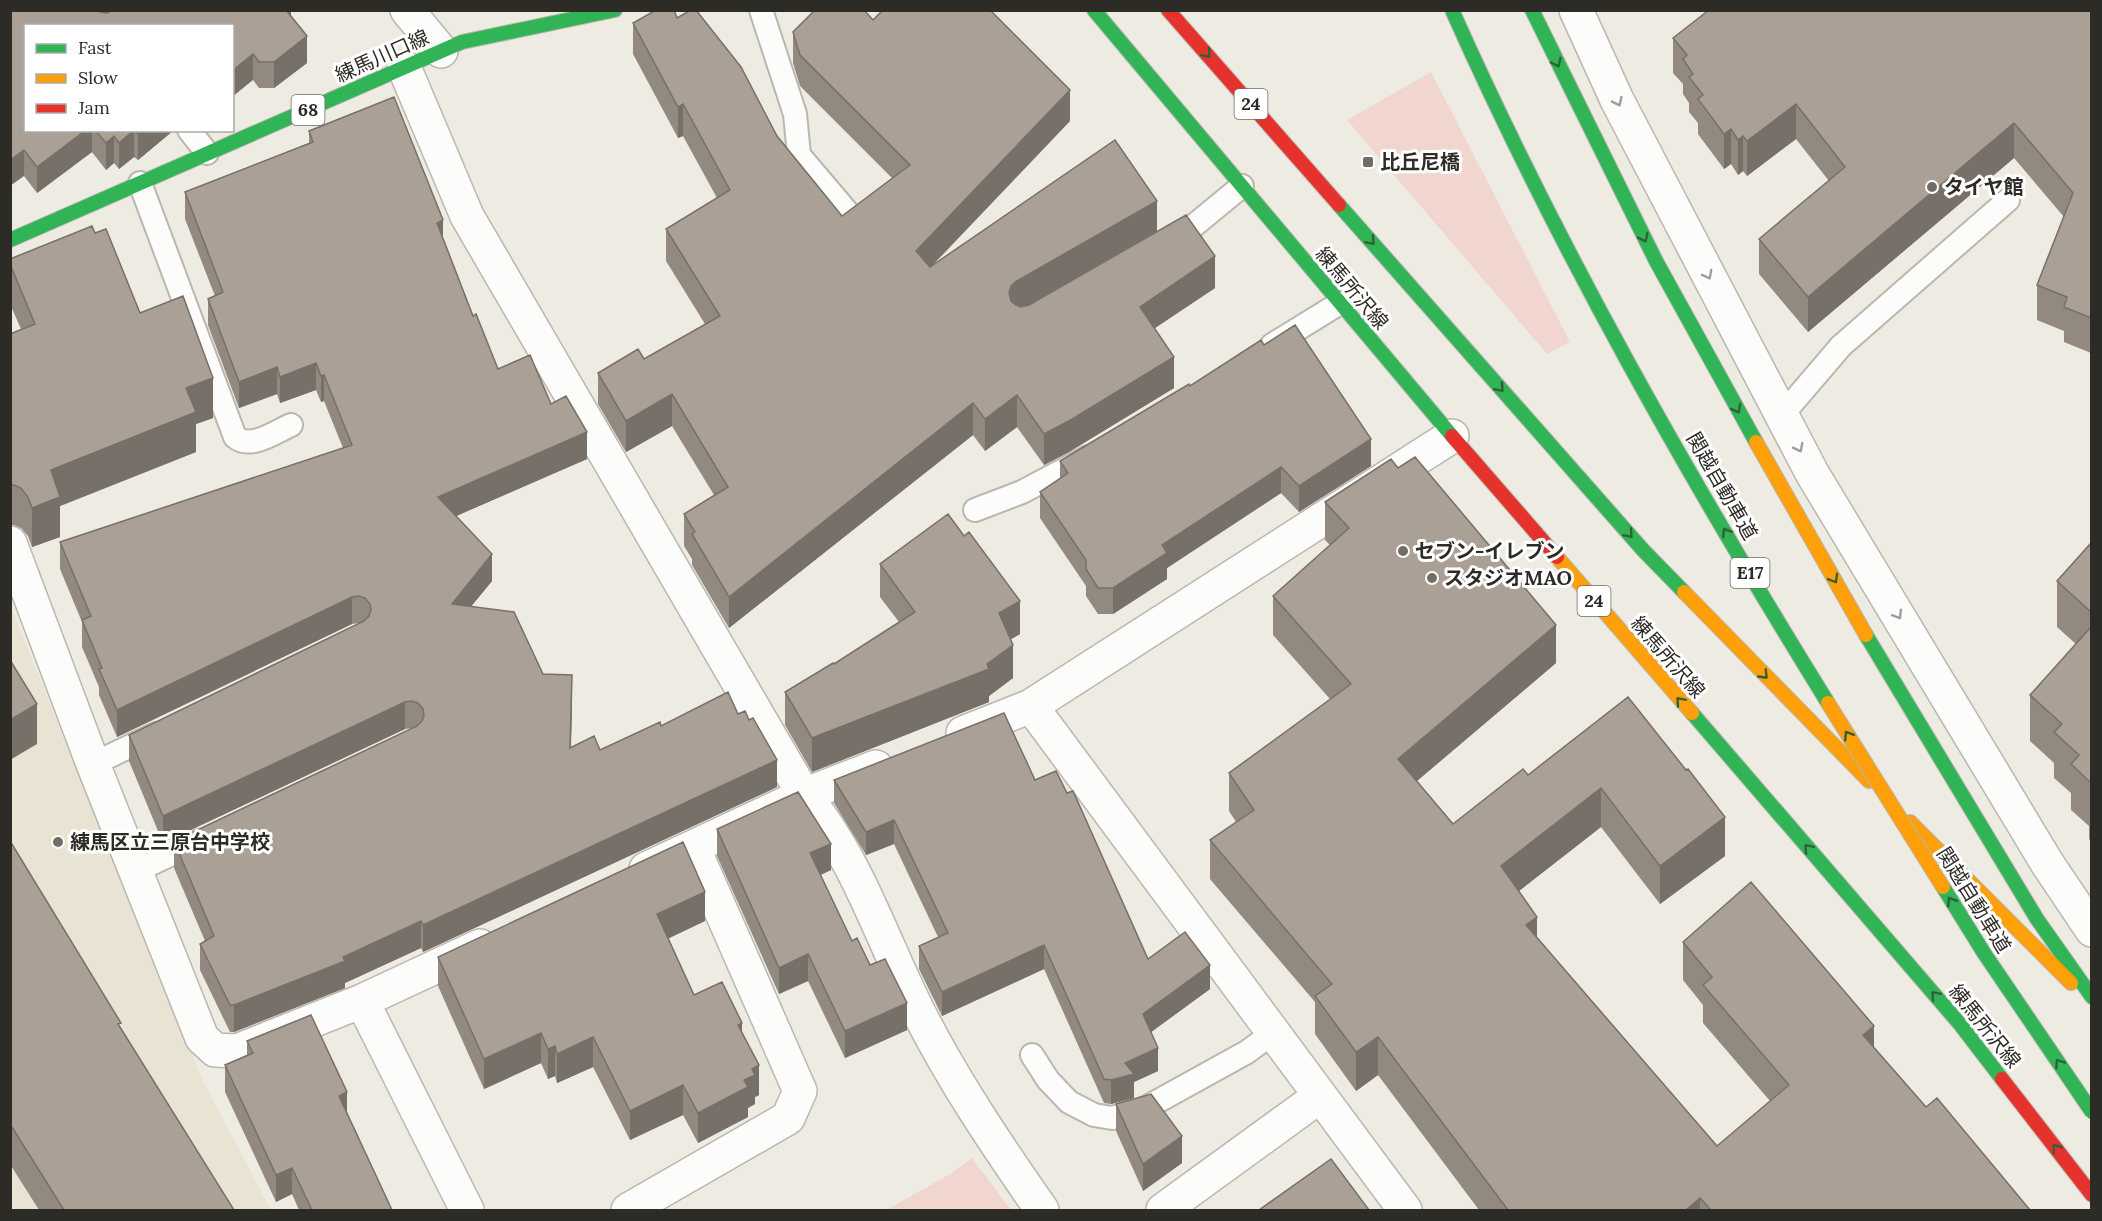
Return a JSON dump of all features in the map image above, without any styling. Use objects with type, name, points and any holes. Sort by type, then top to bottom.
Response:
[{"type":"main road","name":"練馬川口線","points":[[10,240],[462,42],[615,10]]},
{"type":"main road","name":"練馬所沢線","points":[[1094,10],[1452,436],[1959,1023],[2091,1195]]},
{"type":"main road","name":"24","points":[[1168,10],[1643,550],[1829,741],[2091,1003]]},
{"type":"main road","name":"関越自動車道","points":[[1452,10],[1597,307],[1715,514],[1824,696],[1984,953],[2091,1112]]},
{"type":"main road","points":[[1532,10],[1656,261],[1767,462],[1879,657],[2031,909],[2091,998]]},
{"type":"street","points":[[407,10],[441,51]]},
{"type":"street","points":[[1576,10],[1617,100],[1812,473],[2046,863],[2091,930]]},
{"type":"street","points":[[405,67],[467,216],[804,795],[838,842],[920,1014],[989,1134],[1042,1210]]},
{"type":"street","points":[[933,744],[1030,706],[1452,436]]},
{"type":"street","points":[[10,543],[93,764],[202,1038],[215,1050],[237,1051],[362,1001],[511,932]]},
{"type":"street","points":[[1030,706],[1405,1210]]},
{"type":"street","points":[[618,882],[804,795],[901,757]]},
{"type":"street","points":[[628,1210],[788,1118],[800,1091],[693,847]]},
{"type":"street","points":[[362,1001],[467,1210]]},
{"type":"street","points":[[1163,1210],[1320,1096]]},
{"type":"lane","points":[[761,10],[795,114],[799,155],[849,214]]},
{"type":"lane","points":[[191,132],[207,153]]},
{"type":"lane","points":[[140,183],[235,437],[241,442],[253,442],[291,425]]},
{"type":"lane","points":[[1151,251],[1191,228],[1242,186]]},
{"type":"lane","points":[[1782,415],[1841,346],[2008,200]]},
{"type":"lane","points":[[1254,356],[1340,303]]},
{"type":"lane","points":[[975,510],[1022,492],[1105,446]]},
{"type":"lane","points":[[93,764],[178,723]]},
{"type":"lane","points":[[136,871],[220,831]]},
{"type":"lane","points":[[1032,1055],[1048,1080],[1069,1102],[1094,1115],[1112,1118],[1142,1110],[1246,1052],[1273,1033]]},
{"type":"shaded area","points":[[1431,72],[1570,342],[1547,354],[1347,120]]},
{"type":"shaded area","name":"練馬区立三原台中学校","points":[[10,605],[202,1079],[271,1210],[11,1210]]},
{"type":"shaded area","points":[[972,1158],[1011,1210],[886,1210],[952,1173]]},
{"type":"building","points":[[10,10],[98,10],[107,13],[113,10],[286,10],[307,36],[274,62],[259,62],[253,54],[234,69],[234,24],[24,24],[24,132],[83,132],[37,167],[24,150],[10,160]]},
{"type":"building","points":[[656,10],[674,10],[677,18],[691,10],[696,10],[741,67],[777,136],[842,216],[910,165],[800,55],[793,32],[815,10],[864,10],[873,20],[883,10],[990,10],[1070,90],[916,251],[930,267],[1115,140],[1157,201],[1015,282],[1009,293],[1011,301],[1021,307],[1029,305],[1186,215],[1215,256],[1140,307],[1174,357],[1044,434],[1017,395],[985,419],[973,403],[729,597],[692,534],[695,532],[684,514],[728,487],[672,394],[626,421],[598,373],[638,349],[644,359],[720,316],[666,229],[730,190],[683,104],[678,107],[633,23]]},
{"type":"building","points":[[1709,10],[2091,10],[2091,318],[2064,307],[2067,297],[2037,285],[2073,193],[2014,123],[1808,297],[1759,239],[1845,167],[1796,104],[1747,141],[1743,136],[1738,140],[1731,129],[1724,134],[1698,99],[1703,95],[1689,77],[1693,74],[1683,59],[1687,55],[1673,38]]},
{"type":"building","points":[[394,97],[443,220],[437,223],[473,316],[476,314],[498,369],[530,355],[551,404],[566,396],[587,432],[438,497],[492,554],[452,604],[514,612],[543,674],[572,675],[570,748],[594,736],[600,750],[660,722],[661,726],[728,692],[738,714],[745,711],[749,720],[753,718],[777,760],[423,925],[421,921],[343,957],[345,961],[230,1005],[200,944],[214,936],[174,841],[417,726],[424,716],[423,709],[418,703],[405,702],[163,816],[129,735],[364,621],[369,616],[370,604],[365,598],[352,597],[117,710],[99,669],[102,668],[82,620],[91,616],[60,542],[352,445],[324,375],[321,376],[316,363],[280,377],[277,367],[239,382],[208,299],[223,292],[185,192],[313,142],[309,131]]},
{"type":"building","points":[[97,132],[132,132],[119,143],[114,136],[106,143]]},
{"type":"building","points":[[92,226],[95,233],[106,229],[140,313],[183,296],[213,378],[186,388],[196,412],[51,470],[60,497],[32,508],[21,488],[10,485],[10,334],[35,324],[10,259]]},
{"type":"building","points":[[1295,325],[1371,439],[1299,486],[1281,467],[1162,545],[1167,553],[1113,588],[1098,588],[1086,569],[1086,560],[1040,492],[1068,473],[1060,461],[1189,384],[1190,386],[1261,340],[1264,345]]},
{"type":"building","points":[[1415,457],[1556,625],[1398,759],[1453,824],[1523,769],[1528,775],[1628,697],[1725,817],[1660,866],[1601,788],[1501,866],[1537,917],[1526,925],[1717,1146],[1789,1085],[1703,985],[1712,977],[1683,942],[1751,882],[1874,1026],[1863,1035],[1926,1107],[1937,1098],[2030,1210],[1711,1210],[1700,1198],[1686,1210],[1508,1210],[1378,1037],[1356,1052],[1315,996],[1332,984],[1210,840],[1254,810],[1229,773],[1351,684],[1273,596],[1349,528],[1325,502],[1391,459],[1398,468]]},
{"type":"building","points":[[948,514],[964,536],[969,532],[1020,601],[999,613],[1013,645],[987,664],[989,669],[812,738],[785,692],[834,664],[915,612],[880,564]]},
{"type":"building","points":[[2091,543],[2091,612],[2057,581]]},
{"type":"building","points":[[2091,627],[2091,783],[2071,764],[2079,755],[2054,732],[2062,724],[2030,695]]},
{"type":"building","points":[[10,660],[37,704],[10,720]]},
{"type":"building","points":[[1004,713],[1035,780],[1056,771],[1067,793],[1073,791],[1148,959],[1185,932],[1210,965],[1143,1014],[1158,1048],[1125,1063],[1134,1074],[1111,1080],[1104,1079],[1044,945],[942,992],[919,946],[948,933],[894,820],[866,832],[834,780]]},
{"type":"building","points":[[798,792],[831,844],[810,853],[852,941],[857,938],[870,965],[885,959],[907,1003],[845,1031],[808,954],[779,968],[717,829]]},
{"type":"building","points":[[10,841],[121,1023],[118,1024],[234,1210],[64,1210],[10,1124]]},
{"type":"building","points":[[683,842],[705,892],[657,914],[694,995],[722,982],[742,1023],[738,1025],[759,1065],[752,1069],[755,1075],[744,1080],[748,1087],[698,1113],[683,1085],[630,1111],[593,1037],[557,1054],[555,1046],[548,1049],[541,1033],[484,1059],[438,957]]},
{"type":"building","points":[[311,1015],[347,1092],[339,1096],[392,1210],[312,1210],[292,1168],[276,1175],[225,1065],[253,1053],[247,1041]]},
{"type":"building","points":[[1151,1094],[1182,1136],[1143,1164],[1116,1104]]},
{"type":"building","points":[[1331,1159],[1369,1210],[1259,1210]]},
{"type":"traffic: fast","points":[[10,240],[462,42],[615,10]]},
{"type":"traffic: fast","points":[[1094,10],[1452,436]]},
{"type":"traffic: fast","points":[[1452,10],[1536,188],[1628,363],[1726,534],[1828,703]]},
{"type":"traffic: fast","points":[[1532,10],[1656,261],[1756,442]]},
{"type":"traffic: fast","points":[[1339,205],[1643,550],[1684,592]]},
{"type":"traffic: fast","points":[[1866,635],[2037,919],[2092,997]]},
{"type":"traffic: fast","points":[[1692,713],[1959,1023],[2002,1079]]},
{"type":"traffic: fast","points":[[1943,887],[1984,953],[2092,1112]]},
{"type":"traffic: slow","points":[[1756,442],[1866,635]]},
{"type":"traffic: slow","points":[[1557,557],[1692,713]]},
{"type":"traffic: slow","points":[[1684,592],[1869,781]]},
{"type":"traffic: slow","points":[[1828,703],[1943,887]]},
{"type":"traffic: slow","points":[[1910,822],[2071,983]]},
{"type":"traffic: jam","points":[[1168,10],[1339,205]]},
{"type":"traffic: jam","points":[[1452,436],[1557,557]]},
{"type":"traffic: jam","points":[[2002,1079],[2092,1195]]},
{"type":"place","name":"比丘尼橋","points":[[1368,162]]},
{"type":"place","name":"タイヤ館","points":[[1932,187]]},
{"type":"place","name":"セブン-イレブン","points":[[1403,551]]},
{"type":"place","name":"スタジオMAO","points":[[1432,578]]},
{"type":"place","name":"練馬区立三原台中学校","points":[[58,842]]}]
